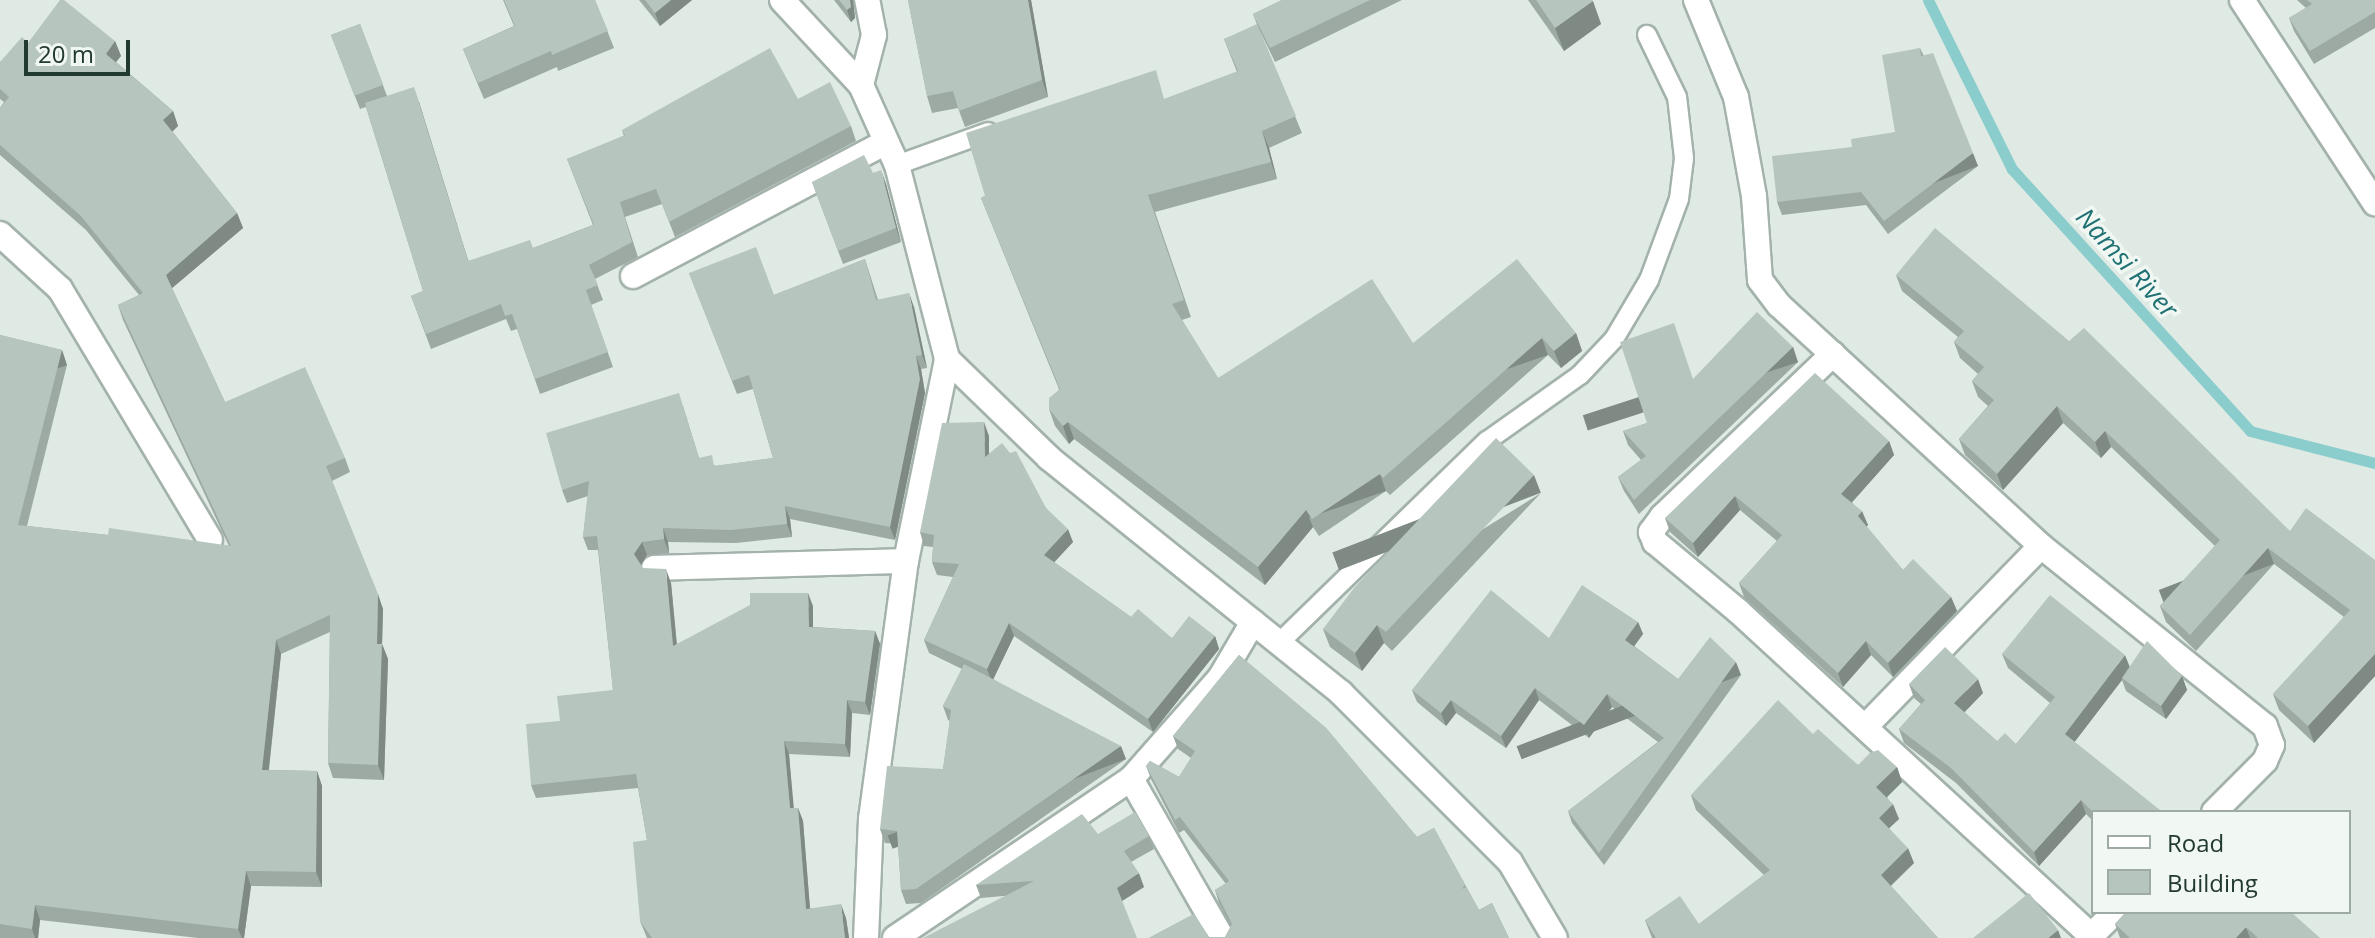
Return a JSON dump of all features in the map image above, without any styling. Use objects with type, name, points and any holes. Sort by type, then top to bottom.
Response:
[{"type":"street","points":[[782,0],[861,85],[897,165],[947,359],[906,561],[871,819],[866,938]]},
{"type":"street","points":[[861,85],[874,35],[867,0]]},
{"type":"street","points":[[1696,0],[1736,97],[1754,196],[1760,280],[1779,305],[2041,546],[2265,726],[2272,745],[2265,761],[2216,810]]},
{"type":"street","points":[[2242,0],[2375,203]]},
{"type":"street","points":[[633,276],[886,142]]},
{"type":"street","points":[[0,234],[60,289],[210,540]]},
{"type":"street","points":[[1833,354],[1651,532],[1655,542],[1865,727],[2092,937],[2113,914]]},
{"type":"street","points":[[947,359],[1049,458],[1341,693],[1510,862],[1555,938]]},
{"type":"street","points":[[1865,727],[2041,546]]},
{"type":"street","points":[[654,568],[906,561]]},
{"type":"street","points":[[895,938],[1131,779],[1220,678],[1253,622]]},
{"type":"street","points":[[1131,779],[1222,938]]},
{"type":"lane","points":[[1279,643],[1487,441],[1580,375],[1614,339],[1649,280],[1679,199],[1684,158],[1677,97],[1647,35]]},
{"type":"lane","points":[[897,165],[1010,124]]},
{"type":"building","points":[[60,0],[115,41],[106,54],[173,111],[163,120],[237,213],[166,275],[225,402],[305,367],[345,458],[326,466],[378,594],[377,644],[382,644],[378,765],[328,763],[330,615],[276,640],[262,770],[317,771],[316,872],[246,871],[238,929],[35,905],[32,929],[0,924],[0,335],[62,350],[18,525],[108,535],[109,528],[231,546],[118,305],[143,293],[81,216],[0,145],[0,108],[9,97],[0,89],[0,62],[22,37],[28,43]]},
{"type":"building","points":[[504,0],[595,0],[608,31],[552,55],[551,51],[478,83],[463,49],[515,26]]},
{"type":"building","points":[[645,0],[671,0],[655,13]]},
{"type":"building","points":[[839,0],[850,0],[851,7],[847,10]]},
{"type":"building","points":[[908,0],[1028,0],[1042,80],[959,111],[953,91],[927,96]]},
{"type":"building","points":[[1282,0],[1370,0],[1270,48],[1253,14]]},
{"type":"building","points":[[1536,0],[1592,0],[1593,1],[1555,28]]},
{"type":"building","points":[[2307,0],[2375,0],[2375,12],[2310,51],[2289,18],[2312,4]]},
{"type":"building","points":[[360,24],[383,85],[354,96],[331,35]]},
{"type":"building","points":[[1257,24],[1296,116],[1262,131],[1271,162],[1148,195],[1184,300],[1172,304],[1218,378],[1372,279],[1413,343],[1517,259],[1576,333],[1554,351],[1542,338],[1383,478],[1380,474],[1312,519],[1306,510],[1258,567],[1068,422],[1063,426],[1049,409],[1049,398],[1060,389],[981,198],[985,196],[966,133],[1156,70],[1164,99],[1238,71],[1224,39]]},
{"type":"building","points":[[770,48],[798,99],[830,82],[851,126],[669,222],[656,189],[620,202],[632,242],[589,265],[598,285],[586,290],[608,352],[535,379],[512,314],[505,316],[501,304],[426,334],[411,296],[423,291],[365,103],[414,87],[468,261],[530,240],[533,248],[594,225],[567,159],[625,135],[622,130]]},
{"type":"building","points":[[1920,48],[1921,56],[1933,53],[1973,153],[1884,221],[1861,192],[1777,202],[1772,156],[1852,147],[1851,139],[1895,132],[1882,55]]},
{"type":"building","points":[[864,155],[873,173],[881,170],[896,228],[838,251],[812,182]]},
{"type":"building","points":[[1935,228],[2069,341],[2084,328],[2290,531],[2306,508],[2375,560],[2375,654],[2308,726],[2273,694],[2350,610],[2268,548],[2190,635],[2160,606],[2220,540],[2105,431],[2095,442],[2057,406],[1997,474],[1959,439],[1994,400],[1972,381],[1984,367],[1954,342],[1964,331],[1896,275]]},
{"type":"building","points":[[756,247],[774,295],[865,259],[876,300],[909,293],[922,355],[916,356],[920,379],[890,527],[785,506],[787,524],[731,530],[663,528],[664,539],[642,542],[634,554],[643,568],[666,569],[673,646],[750,605],[750,593],[808,593],[809,627],[875,631],[865,702],[847,700],[845,744],[784,741],[790,808],[798,808],[806,909],[841,904],[845,938],[652,938],[640,921],[633,842],[647,840],[636,774],[531,785],[526,724],[560,721],[557,696],[613,690],[597,536],[583,537],[589,481],[562,490],[546,433],[679,393],[699,458],[712,455],[714,466],[773,458],[749,375],[732,381],[689,273]]},
{"type":"building","points":[[1757,312],[1793,347],[1634,500],[1618,477],[1646,456],[1623,431],[1647,423],[1620,342],[1674,323],[1693,379]]},
{"type":"building","points":[[1815,373],[1889,441],[1841,494],[1862,511],[1858,516],[1903,570],[1913,559],[1951,597],[1888,663],[1866,641],[1838,673],[1739,583],[1782,535],[1735,496],[1693,543],[1665,518]]},
{"type":"building","points":[[984,422],[985,457],[1002,443],[1010,453],[1016,451],[1046,508],[1068,529],[1044,555],[1131,617],[1138,609],[1172,638],[1189,616],[1215,636],[1148,719],[1009,623],[987,669],[924,640],[959,564],[932,562],[934,535],[920,532],[942,423]]},
{"type":"building","points":[[1496,438],[1534,475],[1386,632],[1377,625],[1355,653],[1323,629],[1354,588]]},
{"type":"building","points":[[1582,585],[1638,622],[1625,640],[1678,679],[1710,637],[1736,662],[1599,853],[1568,811],[1664,738],[1607,694],[1584,725],[1535,688],[1501,736],[1451,700],[1441,713],[1412,690],[1491,590],[1549,638]]},
{"type":"building","points":[[2050,595],[2125,655],[2065,734],[2160,810],[2091,810],[2081,800],[2034,852],[1951,768],[1899,729],[1925,700],[1909,684],[1945,647],[1978,679],[1954,703],[1997,741],[2005,733],[2016,744],[2055,697],[2002,654]]},
{"type":"building","points":[[2147,641],[2182,676],[2161,706],[2122,678]]},
{"type":"building","points":[[1239,655],[1326,728],[1417,837],[1434,828],[1465,885],[1462,889],[1466,887],[1479,910],[1492,903],[1509,938],[1149,938],[1194,914],[1209,937],[1225,937],[1232,924],[1215,890],[1229,881],[1180,817],[1175,820],[1146,766],[1150,761],[1179,777],[1195,751],[1173,736]]},
{"type":"building","points":[[964,664],[1121,746],[916,889],[901,890],[897,831],[880,829],[887,766],[943,769],[951,710],[943,706]]},
{"type":"building","points":[[1778,700],[1813,734],[1818,729],[1858,765],[1878,750],[1897,767],[1876,787],[1893,804],[1879,818],[1908,848],[1881,875],[1938,938],[1656,938],[1645,920],[1680,896],[1699,924],[1770,870],[1691,795]]},
{"type":"building","points":[[1135,812],[1149,836],[1124,851],[1139,873],[1117,888],[1137,938],[923,938],[1034,881],[976,885],[1082,814],[1098,834]]},
{"type":"building","points":[[2029,893],[2058,930],[2048,938],[1973,938]]},
{"type":"building","points":[[2124,914],[2293,914],[2320,938],[2258,938],[2246,927],[2236,938],[2130,938],[2115,924]]},
{"type":"waterway","name":"Namsi River","points":[[1928,0],[2012,169],[2250,431],[2375,463]]}]
